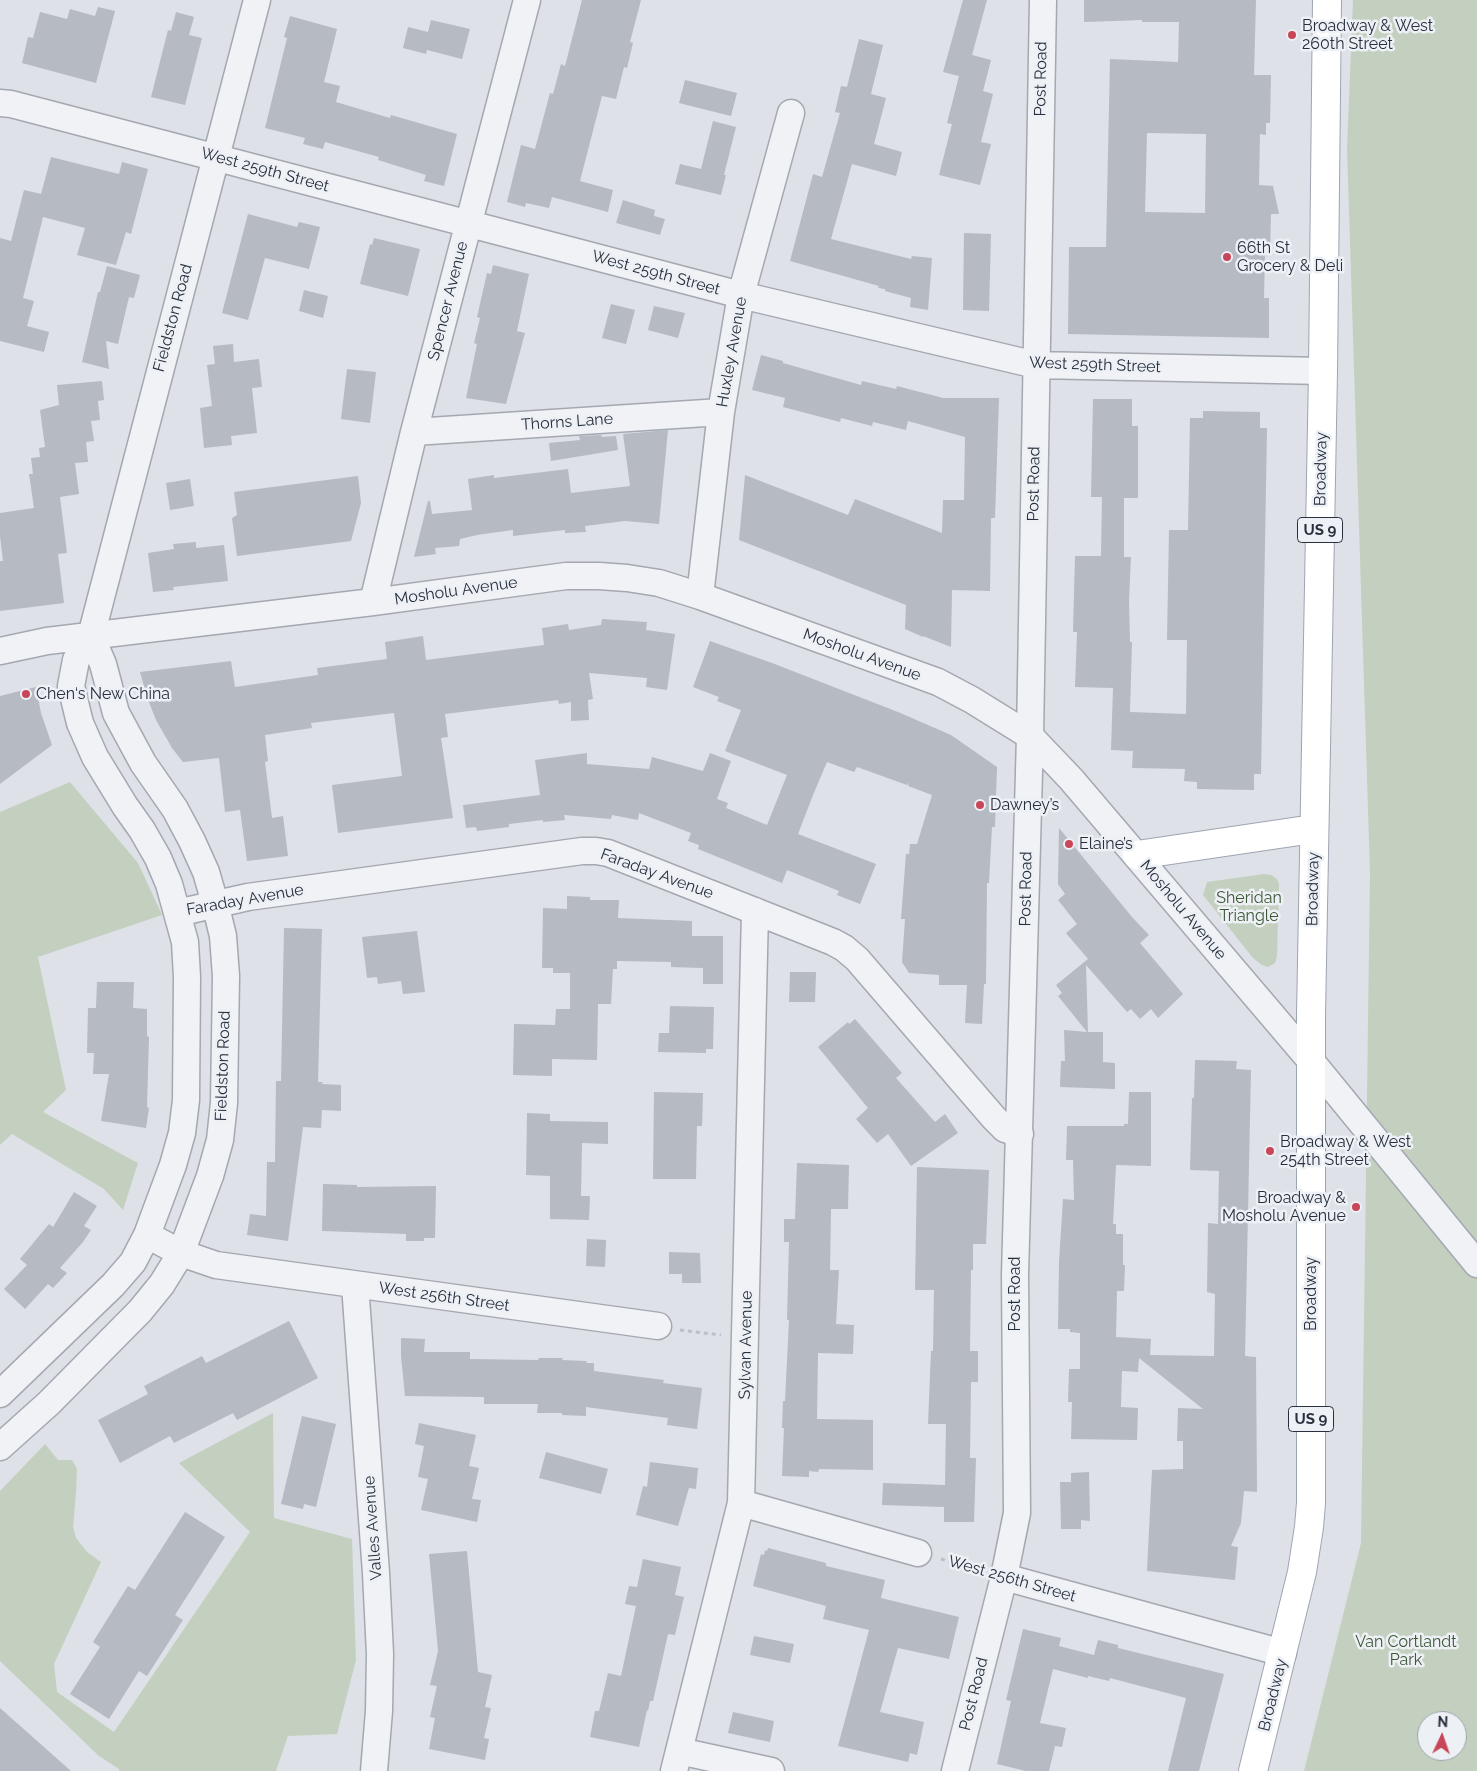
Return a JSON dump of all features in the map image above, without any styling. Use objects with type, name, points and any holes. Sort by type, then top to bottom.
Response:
[{"type":"main road","name":"Broadway","points":[[1253,1771],[1302,1572],[1310,1511],[1311,1061],[1323,371],[1327,0]]},
{"type":"main road","points":[[1137,855],[1314,828]]},
{"type":"street","name":"Fieldston Road","points":[[0,1394],[113,1284],[132,1262],[148,1235],[174,1165],[182,1133],[186,1100],[187,977],[185,942],[169,884],[158,858],[95,757],[80,723],[70,686],[76,660],[91,636],[257,0]]},
{"type":"street","name":"Spencer Avenue","points":[[373,602],[414,432],[527,0]]},
{"type":"street","name":"Post Road","points":[[954,1771],[1004,1577],[1017,1513],[1015,1275],[1030,736],[1043,0]]},
{"type":"street","name":"West 259th Street","points":[[0,103],[11,104],[741,295],[1036,365],[1323,371]]},
{"type":"street","name":"Huxley Avenue","points":[[700,596],[721,412],[741,295],[791,113]]},
{"type":"street","name":"Thorns Lane","points":[[414,432],[721,412]]},
{"type":"street","name":"Mosholu Avenue","points":[[0,651],[47,641],[373,602],[566,576],[627,578],[659,583],[700,596],[938,682],[972,700],[1030,736],[1071,779],[1311,1061],[1477,1264]]},
{"type":"street","name":"Fieldston Road","points":[[0,1447],[49,1403],[140,1312],[162,1284],[181,1253],[210,1176],[220,1140],[224,1102],[226,976],[223,936],[215,903],[206,872],[192,841],[175,809],[143,763],[116,713],[103,664],[91,636]]},
{"type":"street","name":"Faraday Avenue","points":[[177,913],[215,903],[258,895],[573,852],[596,851],[608,853],[833,942],[857,958],[994,1118],[1005,1129],[1020,1134]]},
{"type":"street","name":"Sylvan Avenue","points":[[677,1761],[741,1503],[755,911]]},
{"type":"street","name":"West 256th Street","points":[[148,1235],[181,1253],[216,1265],[658,1326]]},
{"type":"street","name":"Valles Avenue","points":[[355,1285],[380,1654],[379,1711],[374,1771]]},
{"type":"street","points":[[741,1503],[918,1553]]},
{"type":"street","name":"West 256th Street","points":[[1004,1577],[1283,1653]]},
{"type":"street","points":[[677,1761],[771,1771]]},
{"type":"path","points":[[658,1326],[746,1339]]},
{"type":"path","name":"West 256th Street","points":[[918,1553],[1004,1577]]},
{"type":"green space","name":"Van Cortlandt Park","points":[[1353,0],[1477,0],[1477,1771],[1304,1771],[1361,1543],[1370,873],[1347,148]]},
{"type":"green space","points":[[70,782],[138,863],[162,915],[38,957],[66,1090],[43,1112],[138,1163],[123,1210],[104,1189],[12,1134],[0,1145],[0,812]]},
{"type":"green space","name":"Sheridan Triangle","points":[[1264,874],[1271,875],[1277,879],[1279,884],[1277,956],[1275,963],[1268,967],[1253,958],[1203,895],[1207,882]]},
{"type":"green space","points":[[273,1413],[274,1518],[352,1539],[356,1660],[337,1734],[288,1736],[276,1771],[119,1771],[119,1769],[99,1756],[0,1661],[0,1491],[45,1444],[58,1460],[72,1460],[77,1469],[73,1527],[76,1538],[87,1552],[101,1562],[54,1664],[57,1692],[114,1732],[250,1532],[179,1463]]},
{"type":"building","points":[[582,0],[641,0],[630,42],[633,43],[627,68],[624,67],[616,99],[602,96],[580,181],[613,190],[608,212],[552,197],[549,208],[526,203],[525,207],[507,202],[521,145],[535,149],[550,93],[553,94],[561,64],[565,66]]},
{"type":"building","points":[[963,0],[987,0],[972,55],[991,60],[983,91],[993,94],[981,142],[991,144],[980,185],[939,175],[952,124],[947,123],[959,76],[943,72]]},
{"type":"building","points":[[1084,0],[1256,0],[1254,75],[1271,75],[1270,123],[1266,123],[1266,135],[1260,134],[1259,185],[1273,186],[1279,214],[1271,214],[1270,254],[1265,253],[1264,298],[1269,298],[1269,338],[1068,334],[1069,247],[1106,247],[1110,59],[1178,62],[1179,22],[1142,22],[1142,20],[1084,22]],"holes":[[[1147,133],[1206,134],[1205,213],[1145,212]]]},
{"type":"building","points":[[98,7],[115,11],[96,83],[22,63],[28,37],[33,38],[40,12],[67,19],[70,9],[95,16]]},
{"type":"building","points":[[176,12],[194,17],[189,35],[202,38],[185,105],[151,97],[168,30],[171,31]]},
{"type":"building","points":[[290,16],[337,29],[324,82],[340,86],[336,102],[390,118],[391,115],[457,134],[444,186],[424,181],[426,175],[378,160],[379,157],[325,142],[323,149],[303,144],[305,138],[265,128],[287,38],[284,37]]},
{"type":"building","points":[[431,20],[470,29],[462,59],[427,50],[426,54],[403,48],[408,27],[428,32]]},
{"type":"building","points":[[859,39],[883,45],[871,94],[886,98],[874,144],[902,152],[896,176],[852,164],[831,239],[911,259],[912,256],[932,258],[928,310],[910,307],[911,298],[885,291],[885,289],[878,288],[879,286],[790,261],[813,174],[822,177],[840,113],[835,112],[841,86],[847,87]]},
{"type":"building","points":[[685,80],[737,93],[731,116],[679,103]]},
{"type":"building","points":[[713,121],[736,127],[721,195],[675,184],[680,164],[701,169]]},
{"type":"building","points":[[51,157],[119,174],[122,162],[148,169],[131,234],[126,232],[116,265],[77,255],[85,228],[43,217],[23,298],[34,301],[27,326],[49,332],[44,352],[0,341],[0,238],[11,241],[24,190],[41,194]]},
{"type":"building","points":[[623,200],[655,210],[654,216],[665,219],[660,235],[616,223]]},
{"type":"building","points":[[248,214],[297,227],[299,222],[320,227],[309,269],[265,258],[248,320],[222,313]]},
{"type":"building","points":[[964,233],[991,234],[989,311],[963,310]]},
{"type":"building","points":[[374,238],[420,249],[408,296],[360,284],[370,244],[372,245]]},
{"type":"building","points":[[493,265],[529,274],[517,331],[525,333],[506,404],[466,398],[477,344],[474,343],[480,318],[477,317],[487,273],[491,274]]},
{"type":"building","points":[[107,266],[140,275],[134,298],[129,297],[118,344],[106,341],[109,369],[82,362],[98,292],[100,292]]},
{"type":"building","points":[[304,290],[328,296],[323,318],[299,311]]},
{"type":"building","points":[[611,304],[635,310],[626,344],[602,338]]},
{"type":"building","points":[[654,306],[685,313],[678,338],[648,330]]},
{"type":"building","points":[[233,344],[234,362],[259,359],[262,387],[252,388],[257,433],[231,436],[232,445],[204,448],[200,408],[212,406],[207,365],[215,364],[213,346]]},
{"type":"building","points":[[761,355],[861,385],[862,381],[896,389],[897,386],[943,398],[999,398],[995,518],[991,518],[990,591],[952,590],[951,647],[905,629],[906,605],[739,540],[745,475],[848,515],[855,499],[942,533],[943,500],[964,500],[965,437],[908,421],[906,430],[873,422],[872,426],[841,418],[840,422],[783,407],[785,398],[752,390]]},
{"type":"building","points":[[347,369],[376,372],[370,423],[341,419]]},
{"type":"building","points":[[102,381],[104,400],[98,401],[100,420],[91,421],[94,441],[86,442],[88,462],[75,463],[79,494],[60,497],[67,553],[58,554],[64,603],[0,611],[0,561],[3,561],[0,513],[34,508],[29,474],[33,474],[31,458],[40,457],[39,448],[45,447],[40,410],[59,405],[57,385]]},
{"type":"building","points":[[1093,399],[1132,399],[1132,426],[1138,426],[1138,498],[1124,498],[1124,557],[1131,557],[1129,600],[1130,642],[1132,642],[1130,712],[1186,714],[1187,640],[1167,640],[1169,530],[1188,530],[1190,418],[1203,418],[1203,411],[1260,412],[1260,428],[1267,428],[1261,774],[1254,774],[1254,790],[1197,789],[1197,782],[1184,781],[1185,769],[1132,768],[1133,751],[1111,750],[1113,688],[1075,687],[1077,632],[1073,632],[1075,556],[1101,556],[1102,497],[1091,497]]},
{"type":"building","points":[[668,430],[659,524],[625,521],[585,526],[586,532],[565,533],[565,530],[513,536],[513,530],[460,539],[459,546],[435,548],[436,554],[414,557],[428,501],[430,501],[432,514],[472,510],[468,479],[494,475],[494,478],[568,469],[571,493],[630,486],[623,434]]},
{"type":"building","points":[[601,435],[602,437],[616,436],[618,450],[551,461],[549,443],[580,440],[579,436]]},
{"type":"building","points":[[358,476],[361,503],[351,541],[237,556],[232,518],[237,515],[234,492]]},
{"type":"building","points":[[190,479],[194,506],[170,510],[166,483]]},
{"type":"building","points":[[196,542],[196,548],[224,545],[228,581],[173,587],[174,590],[153,592],[148,553],[174,549],[173,544]]},
{"type":"building","points":[[602,619],[647,622],[646,630],[675,634],[667,690],[646,687],[647,678],[589,673],[593,699],[588,700],[589,720],[571,721],[571,702],[559,704],[558,700],[445,714],[448,737],[441,738],[453,818],[338,833],[332,785],[402,776],[394,713],[311,723],[312,728],[265,735],[268,761],[265,762],[272,818],[283,816],[288,856],[247,861],[240,810],[225,812],[219,758],[183,762],[172,748],[156,720],[140,672],[231,661],[235,687],[318,675],[317,668],[387,659],[385,642],[423,636],[426,660],[544,645],[542,628],[568,624],[569,630],[601,625]]},
{"type":"building","points":[[710,641],[898,712],[951,735],[997,767],[995,827],[992,827],[989,883],[987,883],[986,984],[984,984],[982,1024],[965,1023],[967,985],[939,985],[939,975],[909,973],[902,962],[905,919],[901,919],[906,854],[909,854],[910,844],[917,844],[932,795],[908,786],[909,782],[907,785],[857,767],[854,772],[827,762],[813,795],[798,834],[876,864],[860,904],[837,895],[839,891],[787,870],[782,883],[698,849],[699,845],[688,841],[691,833],[639,813],[638,820],[612,815],[611,819],[564,815],[565,820],[543,822],[543,820],[509,824],[509,827],[477,831],[476,827],[466,828],[463,805],[540,795],[535,760],[587,753],[587,764],[649,769],[652,757],[703,771],[710,753],[731,761],[717,799],[728,803],[726,808],[767,825],[787,775],[725,751],[741,710],[717,701],[719,697],[693,687]]},
{"type":"building","points":[[36,687],[41,713],[52,745],[0,784],[0,696]]},
{"type":"building","points":[[1059,828],[1149,935],[1140,943],[1183,994],[1158,1018],[1151,1009],[1140,1019],[1131,1009],[1127,1012],[1086,965],[1088,1032],[1103,1032],[1103,1062],[1115,1063],[1115,1089],[1060,1087],[1061,1061],[1065,1061],[1064,1030],[1087,1032],[1058,996],[1062,993],[1056,985],[1088,959],[1066,933],[1077,924],[1058,900],[1065,894],[1058,884]]},
{"type":"building","points":[[567,896],[590,897],[590,900],[619,900],[618,918],[692,921],[692,936],[723,936],[723,984],[703,984],[703,968],[671,967],[671,962],[617,961],[617,969],[613,969],[611,1004],[598,1004],[597,1060],[552,1059],[552,1076],[513,1075],[514,1024],[555,1025],[556,1009],[570,1009],[570,973],[553,973],[553,968],[542,968],[543,908],[567,909]]},
{"type":"building","points":[[284,928],[322,929],[318,1082],[341,1085],[341,1111],[322,1110],[321,1128],[303,1127],[288,1241],[247,1235],[250,1214],[266,1216],[267,1162],[275,1162],[276,1081],[281,1081]]},
{"type":"building","points":[[417,931],[425,992],[403,994],[401,981],[378,984],[377,977],[367,978],[362,937]]},
{"type":"building","points":[[790,972],[816,972],[815,1002],[789,1002]]},
{"type":"building","points":[[97,982],[134,982],[133,1008],[147,1009],[147,1036],[149,1037],[147,1107],[149,1108],[146,1128],[101,1121],[109,1074],[93,1074],[94,1053],[87,1053],[88,1008],[96,1008]]},
{"type":"building","points":[[670,1006],[714,1007],[713,1049],[706,1049],[706,1053],[658,1052],[659,1033],[669,1033]]},
{"type":"building","points":[[855,1019],[902,1073],[896,1078],[935,1122],[945,1114],[958,1133],[911,1166],[888,1134],[877,1143],[856,1119],[868,1108],[818,1047],[848,1022],[849,1024]]},
{"type":"building","points":[[1195,1060],[1237,1061],[1236,1069],[1251,1070],[1245,1356],[1256,1357],[1257,1492],[1244,1491],[1241,1523],[1231,1546],[1238,1547],[1235,1580],[1147,1571],[1152,1470],[1183,1469],[1183,1441],[1177,1441],[1178,1408],[1203,1409],[1139,1358],[1138,1372],[1122,1371],[1121,1407],[1138,1408],[1137,1440],[1071,1439],[1072,1402],[1068,1402],[1069,1369],[1080,1369],[1080,1333],[1070,1332],[1070,1329],[1058,1329],[1059,1262],[1063,1199],[1074,1200],[1073,1160],[1066,1160],[1067,1126],[1124,1126],[1124,1124],[1128,1124],[1129,1092],[1151,1092],[1151,1166],[1116,1165],[1113,1224],[1116,1224],[1116,1234],[1123,1234],[1123,1265],[1125,1265],[1124,1291],[1117,1291],[1116,1337],[1151,1339],[1150,1355],[1214,1356],[1215,1294],[1207,1292],[1208,1223],[1218,1224],[1219,1171],[1190,1170]]},
{"type":"building","points":[[654,1092],[703,1093],[702,1126],[697,1126],[696,1179],[653,1179]]},
{"type":"building","points":[[527,1113],[550,1114],[550,1121],[608,1122],[608,1144],[582,1143],[581,1196],[590,1196],[589,1220],[550,1219],[550,1176],[526,1175]]},
{"type":"building","points":[[797,1163],[849,1165],[848,1209],[831,1209],[830,1270],[839,1270],[836,1324],[854,1325],[853,1354],[818,1353],[817,1419],[873,1420],[873,1470],[819,1469],[818,1472],[809,1471],[809,1477],[782,1476],[783,1401],[785,1401],[789,1320],[787,1320],[789,1242],[784,1242],[784,1219],[795,1219]]},
{"type":"building","points":[[917,1167],[989,1170],[986,1244],[973,1244],[973,1270],[971,1270],[970,1351],[978,1351],[978,1382],[971,1382],[970,1458],[976,1458],[974,1522],[944,1522],[944,1507],[882,1505],[883,1483],[945,1485],[946,1424],[928,1424],[931,1351],[933,1351],[934,1290],[915,1290]]},
{"type":"building","points":[[323,1184],[357,1185],[357,1187],[436,1186],[435,1238],[424,1238],[424,1241],[406,1241],[406,1234],[322,1231]]},
{"type":"building","points":[[74,1192],[97,1206],[84,1226],[91,1230],[60,1268],[67,1273],[53,1288],[48,1284],[25,1309],[4,1289],[27,1265],[20,1259],[49,1224],[53,1227]]},
{"type":"building","points":[[587,1239],[606,1240],[605,1267],[586,1266]]},
{"type":"building","points":[[669,1252],[700,1253],[701,1283],[682,1283],[682,1274],[669,1274]]},
{"type":"building","points":[[289,1321],[318,1378],[237,1420],[233,1413],[174,1443],[170,1436],[120,1463],[98,1420],[148,1394],[144,1386],[202,1356],[206,1363]]},
{"type":"building","points":[[401,1338],[425,1339],[424,1352],[470,1352],[470,1359],[538,1360],[539,1358],[563,1358],[562,1360],[594,1363],[594,1371],[664,1380],[663,1383],[702,1388],[697,1429],[667,1425],[668,1418],[586,1407],[586,1416],[562,1415],[562,1413],[537,1413],[538,1404],[484,1404],[484,1397],[405,1396]]},
{"type":"building","points":[[302,1416],[336,1424],[316,1507],[304,1504],[303,1509],[281,1504]]},
{"type":"building","points":[[419,1423],[476,1435],[469,1466],[479,1468],[472,1499],[481,1500],[477,1522],[421,1510],[428,1479],[418,1477],[424,1446],[415,1444]]},
{"type":"building","points":[[546,1452],[608,1469],[601,1494],[539,1478]]},
{"type":"building","points":[[650,1462],[698,1468],[696,1489],[689,1488],[678,1526],[636,1515],[643,1486],[647,1487]]},
{"type":"building","points":[[1089,1472],[1090,1521],[1081,1520],[1081,1529],[1061,1529],[1060,1482],[1071,1482],[1071,1473]]},
{"type":"building","points":[[185,1512],[225,1537],[175,1615],[183,1620],[147,1676],[139,1671],[109,1719],[70,1694],[100,1647],[93,1642],[128,1586],[135,1590]]},
{"type":"building","points":[[768,1548],[826,1563],[826,1566],[885,1580],[881,1598],[959,1617],[949,1659],[898,1648],[880,1712],[924,1722],[917,1755],[910,1753],[908,1762],[838,1746],[869,1630],[823,1619],[826,1606],[753,1586],[761,1554],[764,1555],[765,1550],[767,1551]]},
{"type":"building","points":[[467,1551],[478,1672],[492,1675],[485,1707],[491,1708],[484,1738],[489,1739],[485,1760],[429,1749],[435,1718],[430,1717],[437,1686],[430,1685],[438,1651],[429,1554]]},
{"type":"building","points":[[643,1559],[681,1567],[675,1595],[684,1597],[675,1635],[668,1634],[653,1701],[650,1701],[647,1710],[639,1747],[590,1737],[595,1711],[599,1711],[608,1673],[621,1676],[636,1606],[625,1604],[629,1586],[637,1587]]},
{"type":"building","points":[[1023,1629],[1061,1638],[1059,1646],[1094,1655],[1098,1640],[1118,1645],[1118,1648],[1224,1674],[1199,1771],[1168,1771],[1186,1698],[1110,1678],[1109,1681],[1088,1676],[1088,1678],[1053,1669],[1040,1723],[1066,1728],[1062,1747],[1055,1746],[1049,1771],[1026,1771],[997,1764],[1011,1701],[1006,1700]]},
{"type":"building","points":[[754,1636],[794,1644],[790,1663],[750,1655]]},
{"type":"building","points":[[0,1708],[71,1771],[0,1771]]},
{"type":"building","points":[[733,1712],[774,1721],[770,1742],[728,1733]]},
{"type":"place","name":"Broadway & West 260th Street","points":[[1292,35]]},
{"type":"place","name":"66th St Grocery & Deli","points":[[1227,257]]},
{"type":"place","name":"Chen‘s New China","points":[[26,694]]},
{"type":"place","name":"Dawney’s","points":[[980,805]]},
{"type":"place","name":"Elaine’s","points":[[1069,844]]},
{"type":"place","name":"Broadway & West 254th Street","points":[[1270,1151]]},
{"type":"place","name":"Broadway & Mosholu Avenue","points":[[1356,1207]]}]
